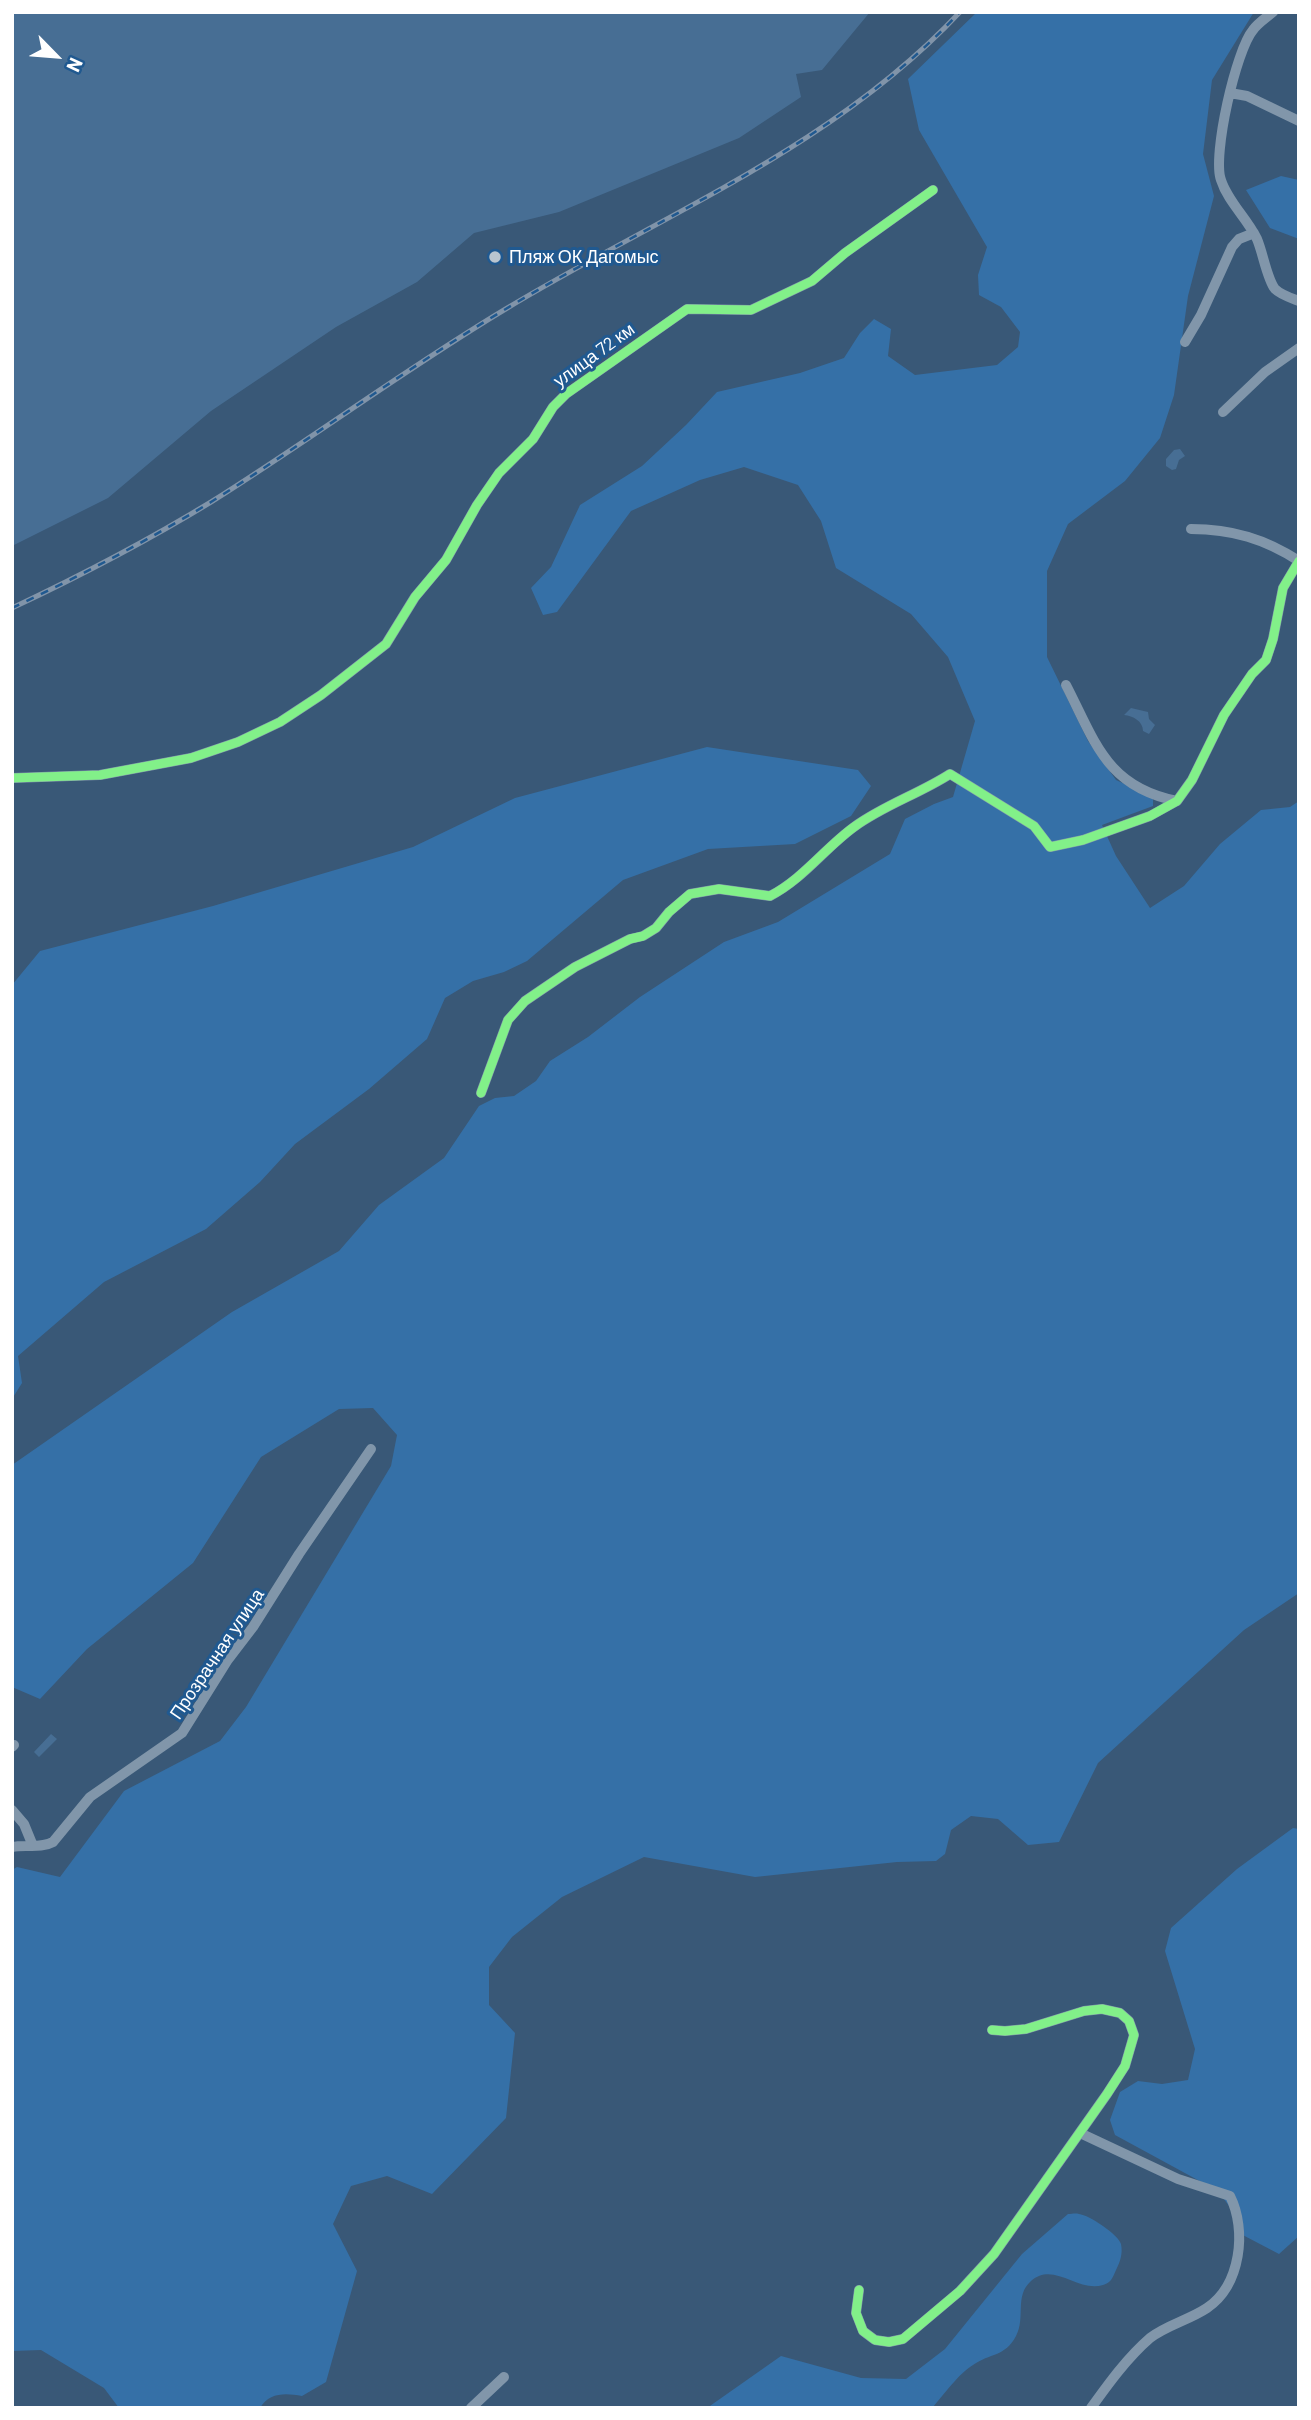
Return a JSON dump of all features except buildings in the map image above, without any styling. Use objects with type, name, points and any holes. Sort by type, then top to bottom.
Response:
[{"type":"street","points":[[1273,12],[1252,30],[1239,55],[1218,169],[1227,193],[1264,253],[1268,275],[1274,287],[1299,301]]},
{"type":"street","points":[[1230,93],[1247,96],[1299,121]]},
{"type":"street","name":"улица 72 км","points":[[12,778],[100,775],[191,758],[238,742],[280,722],[329,689],[386,644],[415,597],[446,560],[477,505],[499,473],[533,439],[566,394],[687,309],[751,310],[812,281],[845,253],[909,210],[933,190]]},
{"type":"street","points":[[1185,342],[1201,315],[1232,247],[1239,239],[1254,233]]},
{"type":"street","points":[[1223,412],[1265,372],[1299,348]]},
{"type":"street","points":[[481,1093],[508,1020],[525,1001],[565,974],[629,939],[656,929],[669,912],[690,894],[719,889],[770,896],[799,876],[852,828],[883,808],[950,774],[1034,826],[1050,847],[1083,840],[1150,816],[1177,801],[1192,780],[1224,715],[1252,674],[1266,660],[1283,588],[1299,561],[1264,542],[1219,529],[1191,529]]},
{"type":"street","points":[[1066,685],[1104,759],[1120,778],[1149,792],[1177,801]]},
{"type":"street","name":"Прозрачная улица","points":[[12,1847],[24,1844],[46,1846],[53,1842],[90,1797],[182,1733],[227,1661],[253,1627],[371,1449]]},
{"type":"street","points":[[12,1810],[24,1824],[33,1846]]},
{"type":"street","points":[[859,2290],[856,2313],[863,2331],[875,2340],[889,2342],[903,2339],[960,2291],[994,2254],[1080,2133],[1125,2066],[1134,2035],[1129,2021],[1120,2013],[1102,2009],[1084,2011],[1026,2029],[992,2030]]},
{"type":"street","points":[[1080,2133],[1178,2179],[1230,2196],[1235,2205],[1239,2241],[1236,2266],[1226,2289],[1217,2300],[1151,2338],[1117,2372],[1091,2408]]},
{"type":"street","points":[[471,2408],[504,2376]]},
{"type":"shaded area","points":[[12,12],[870,12],[822,70],[796,74],[801,97],[739,138],[559,212],[474,233],[417,282],[336,327],[211,411],[108,498],[12,546]]},
{"type":"shaded area","points":[[977,12],[1254,12],[1212,80],[1203,154],[1214,196],[1188,296],[1174,395],[1160,438],[1125,481],[1068,524],[1047,571],[1047,657],[1088,741],[1116,780],[1153,797],[1153,806],[1102,825],[1116,856],[1150,908],[1184,886],[1220,844],[1261,810],[1290,807],[1299,801],[1299,1593],[1244,1630],[1098,1763],[1059,1842],[1028,1845],[998,1819],[971,1816],[951,1830],[945,1854],[936,1861],[897,1862],[755,1877],[644,1857],[562,1897],[512,1937],[489,1967],[489,2005],[515,2033],[506,2118],[432,2194],[387,2176],[351,2186],[333,2224],[357,2271],[326,2382],[302,2396],[273,2396],[260,2408],[119,2408],[104,2388],[41,2350],[12,2351],[12,1870],[17,1867],[60,1877],[124,1791],[220,1741],[246,1707],[391,1466],[397,1435],[373,1408],[339,1409],[261,1457],[193,1563],[87,1649],[40,1699],[12,1687],[12,1465],[232,1312],[339,1251],[379,1205],[444,1158],[479,1106],[495,1098],[514,1096],[536,1081],[550,1061],[724,942],[778,922],[890,854],[905,819],[953,797],[975,721],[948,657],[911,614],[836,568],[821,521],[798,485],[744,467],[700,480],[631,511],[557,612],[543,615],[531,588],[551,567],[580,505],[642,466],[717,392],[800,373],[844,358],[860,333],[874,319],[891,329],[888,356],[915,375],[997,365],[1018,347],[1020,332],[1001,307],[979,295],[978,275],[987,247],[919,130],[908,79]]},
{"type":"shaded area","points":[[1281,176],[1299,180],[1299,239],[1270,228],[1246,190]]},
{"type":"shaded area","points":[[1180,449],[1185,456],[1179,460],[1176,469],[1172,470],[1166,466],[1166,459],[1174,450]]},
{"type":"shaded area","points":[[1131,708],[1148,712],[1149,719],[1155,725],[1149,734],[1143,731],[1137,720],[1124,715]]},
{"type":"shaded area","points":[[707,747],[858,770],[871,786],[851,816],[795,844],[708,849],[623,880],[527,961],[504,972],[473,981],[445,998],[427,1039],[369,1089],[295,1144],[260,1182],[206,1229],[104,1282],[18,1356],[22,1383],[12,1399],[12,985],[40,951],[213,906],[413,847],[515,798]]},
{"type":"shaded area","points":[[51,1734],[57,1739],[39,1757],[34,1752]]},
{"type":"shaded area","points":[[1293,1828],[1299,1829],[1299,2236],[1279,2254],[1237,2232],[1235,2214],[1218,2191],[1115,2135],[1110,2120],[1120,2092],[1138,2081],[1162,2084],[1188,2080],[1195,2049],[1165,1951],[1171,1928],[1237,1869]]},
{"type":"shaded area","points":[[1068,2214],[1090,2218],[1119,2240],[1121,2258],[1111,2279],[1106,2284],[1094,2286],[1048,2274],[1031,2281],[1023,2293],[1019,2329],[1012,2343],[968,2369],[932,2408],[707,2408],[781,2356],[861,2378],[906,2379],[945,2349],[1022,2254]]},
{"type":"railway","points":[[12,608],[113,558],[187,516],[504,310],[742,177],[801,141],[857,103],[910,60],[960,12]]},
{"type":"cycle path","points":[[12,778],[100,775],[191,758],[238,742],[280,722],[321,695],[386,644],[415,597],[446,560],[477,505],[499,473],[533,439],[553,407],[566,394],[687,309],[751,310],[812,281],[845,253],[933,190]]},
{"type":"cycle path","points":[[481,1093],[508,1020],[525,1001],[575,967],[656,928],[669,912],[690,894],[719,889],[770,896],[793,881],[843,835],[865,819],[950,774],[1034,826],[1050,847],[1083,840],[1150,816],[1177,801],[1192,780],[1224,715],[1252,674],[1266,660],[1283,588],[1299,561]]},
{"type":"cycle path","points":[[859,2290],[856,2313],[863,2331],[875,2340],[889,2342],[903,2339],[960,2291],[994,2254],[1107,2094],[1125,2066],[1134,2035],[1129,2021],[1120,2013],[1102,2009],[1084,2011],[1026,2029],[992,2030]]},
{"type":"place","name":"Пляж ОК Дагомыс","points":[[495,257]]}]
